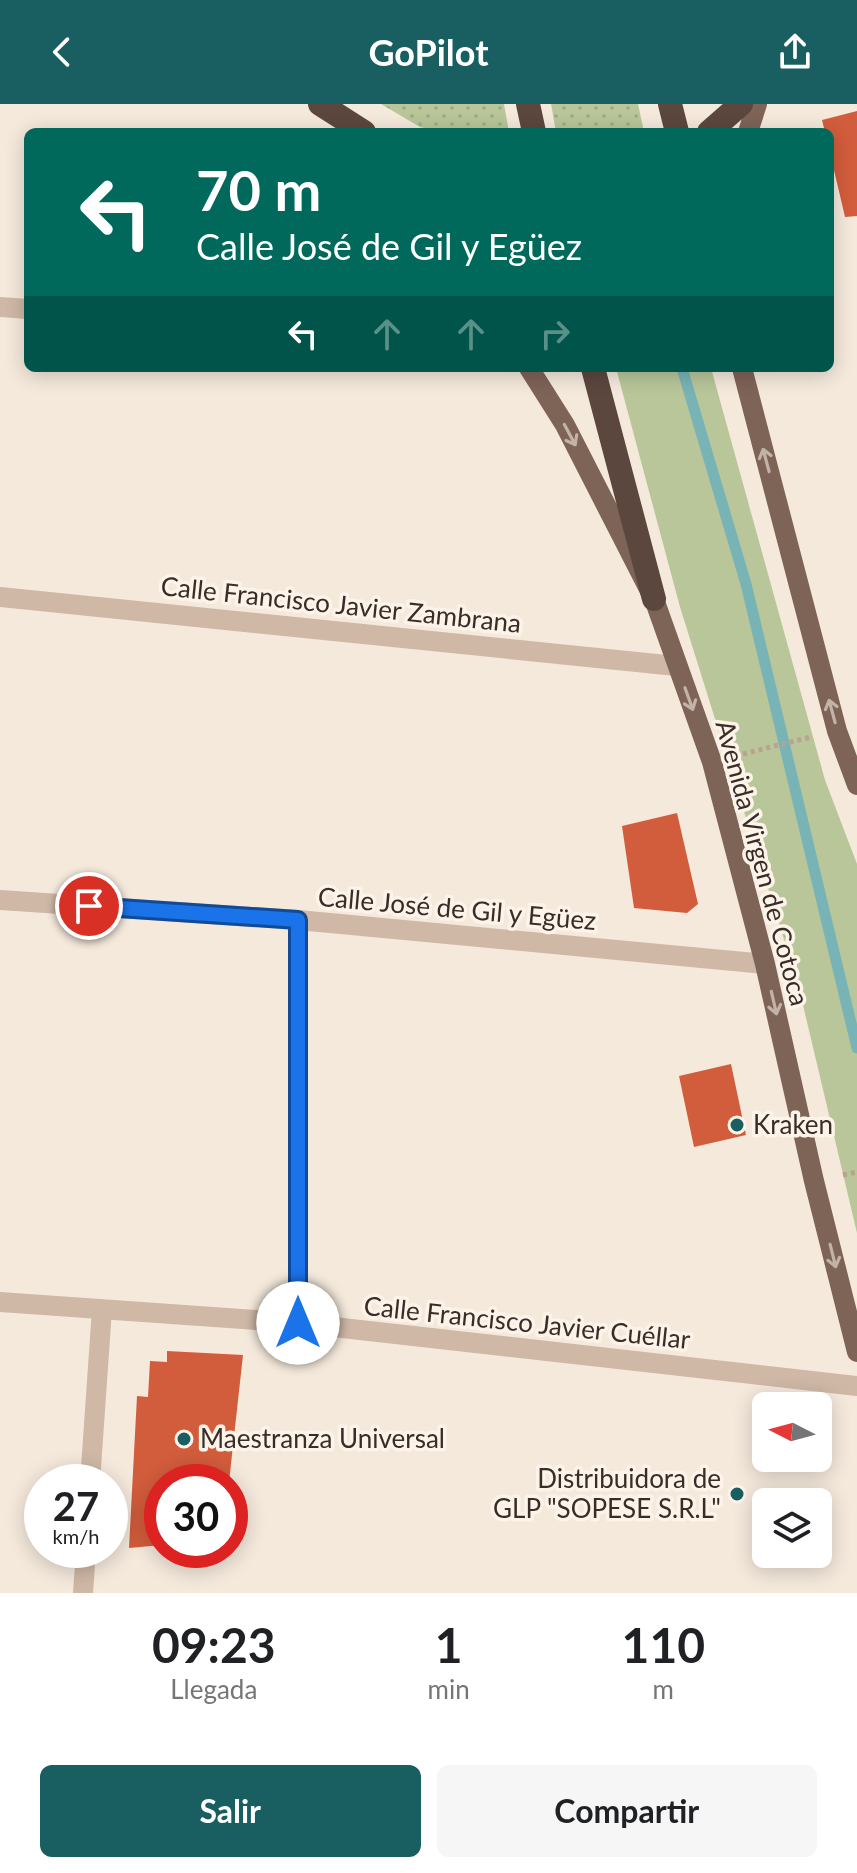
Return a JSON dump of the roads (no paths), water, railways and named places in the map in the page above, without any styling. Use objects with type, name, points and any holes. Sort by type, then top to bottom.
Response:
[{"type":"highway","points":[[528,104],[533,128]]},
{"type":"highway","points":[[670,104],[676,128]]},
{"type":"highway","points":[[714,128],[741,104]]},
{"type":"highway","points":[[335,117],[356,128]]},
{"type":"highway","points":[[594,372],[654,599]]},
{"type":"main road","points":[[749,128],[757,104]]},
{"type":"main road","name":"Avenida Virgen de Cotoca","points":[[532,372],[565,425],[654,599],[712,762],[765,964],[857,1352]]},
{"type":"main road","points":[[743,372],[837,731],[857,785]]},
{"type":"street","points":[[0,307],[24,309]]},
{"type":"street","name":"Calle Francisco Javier Zambrana","points":[[0,597],[676,666]]},
{"type":"street","name":"Calle José de Gil y Egüez","points":[[0,900],[298,920],[765,964]]},
{"type":"street","points":[[298,920],[298,1323]]},
{"type":"street","name":"Calle Francisco Javier Cuéllar","points":[[0,1302],[298,1323],[857,1386]]},
{"type":"street","points":[[91,1464],[102,1309]]},
{"type":"street","points":[[83,1593],[85,1568]]},
{"type":"waterway","points":[[683,372],[746,584],[857,1048]]},
{"type":"place","name":"Kraken","points":[[737,1125]]},
{"type":"place","name":"Maestranza Universal","points":[[184,1439]]},
{"type":"place","name":"Distribuidora de GLP \"SOPESE S.R.L\"","points":[[737,1494]]}]
